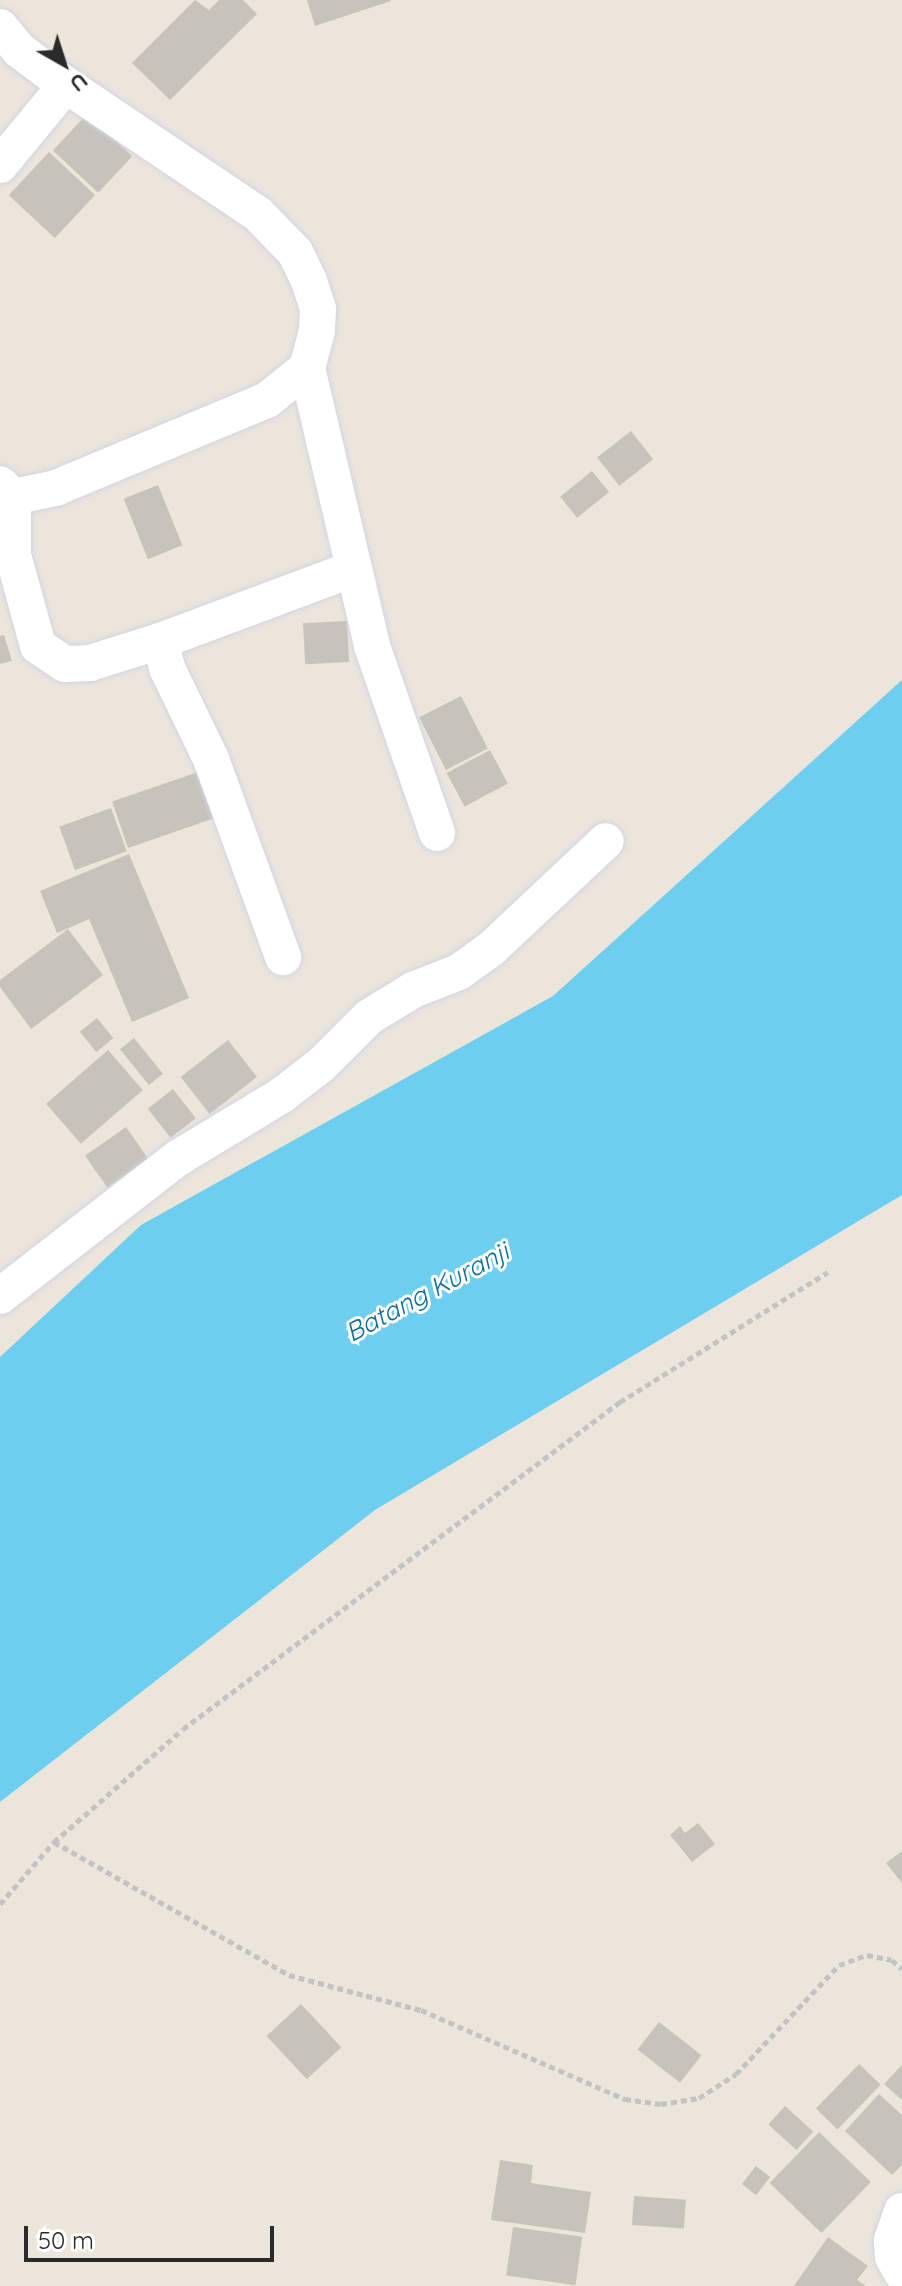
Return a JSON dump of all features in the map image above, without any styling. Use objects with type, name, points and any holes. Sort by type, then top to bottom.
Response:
[{"type":"street","points":[[0,27],[19,50],[66,85],[258,214],[295,252],[318,309],[317,331],[307,368],[353,569],[372,646],[437,833]]},
{"type":"street","points":[[0,165],[66,85]]},
{"type":"street","points":[[307,368],[267,400],[141,455],[56,488],[6,490],[13,555],[38,646],[65,664],[90,663],[160,641],[353,569]]},
{"type":"street","points":[[160,641],[168,670],[211,759],[283,957]]},
{"type":"street","points":[[0,1296],[178,1158],[282,1095],[321,1065],[369,1017],[413,990],[459,972],[492,948],[606,841]]},
{"type":"street","points":[[0,1270],[41,1265]]},
{"type":"street","points":[[902,2211],[892,2240],[893,2257],[902,2273]]},
{"type":"path","points":[[0,1904],[54,1842],[183,1729],[620,1402],[828,1272]]},
{"type":"path","points":[[54,1842],[289,1975],[421,2010],[625,2099],[661,2104],[699,2098],[736,2074],[839,1965],[867,1955],[892,1960],[902,1969]]},
{"type":"water","name":"Batang Kuranji","points":[[902,680],[902,1195],[375,1510],[0,1802],[0,1357],[141,1225],[553,996]]},
{"type":"building","points":[[195,0],[209,10],[219,0],[243,0],[257,14],[170,100],[132,63]]},
{"type":"building","points":[[307,0],[391,0],[391,1],[315,26]]},
{"type":"building","points":[[87,114],[132,156],[98,193],[53,151]]},
{"type":"building","points":[[49,152],[95,195],[55,238],[9,195]]},
{"type":"building","points":[[631,431],[653,459],[619,486],[597,457]]},
{"type":"building","points":[[592,471],[609,492],[577,518],[560,497]]},
{"type":"building","points":[[158,485],[182,545],[148,559],[124,499]]},
{"type":"building","points":[[347,621],[349,662],[305,664],[303,623]]},
{"type":"building","points":[[4,635],[12,661],[0,664],[0,636]]},
{"type":"building","points":[[461,696],[488,749],[446,770],[419,717]]},
{"type":"building","points":[[490,750],[508,784],[465,807],[447,773]]},
{"type":"building","points":[[201,771],[217,817],[128,848],[112,802]]},
{"type":"building","points":[[111,808],[127,851],[75,870],[59,827]]},
{"type":"building","points":[[129,854],[189,998],[132,1022],[89,919],[57,933],[40,891]]},
{"type":"building","points":[[68,929],[103,975],[31,1029],[0,987],[0,980]]},
{"type":"building","points":[[97,1018],[113,1038],[96,1052],[80,1032]]},
{"type":"building","points":[[134,1038],[163,1074],[149,1085],[120,1049]]},
{"type":"building","points":[[228,1040],[257,1077],[210,1114],[181,1077]]},
{"type":"building","points":[[108,1050],[143,1090],[81,1144],[46,1104]]},
{"type":"building","points":[[173,1089],[196,1118],[171,1138],[148,1109]]},
{"type":"building","points":[[126,1127],[148,1159],[107,1188],[85,1156]]},
{"type":"building","points":[[698,1823],[715,1844],[692,1862],[670,1835],[680,1826],[685,1833]]},
{"type":"building","points":[[902,1851],[902,1883],[886,1863]]},
{"type":"building","points":[[301,2004],[341,2047],[307,2079],[267,2036]]},
{"type":"building","points":[[659,2022],[702,2055],[680,2083],[637,2050]]},
{"type":"building","points":[[859,2064],[881,2085],[838,2129],[816,2109]]},
{"type":"building","points":[[902,2065],[902,2100],[884,2084]]},
{"type":"building","points":[[879,2094],[902,2115],[902,2165],[892,2175],[845,2131]]},
{"type":"building","points":[[785,2106],[813,2131],[797,2150],[768,2125]]},
{"type":"building","points":[[819,2132],[871,2182],[821,2233],[770,2183]]},
{"type":"building","points":[[500,2160],[533,2165],[531,2183],[591,2192],[585,2233],[491,2220]]},
{"type":"building","points":[[756,2166],[770,2177],[756,2195],[742,2184]]},
{"type":"building","points":[[634,2196],[686,2200],[684,2229],[632,2225]]},
{"type":"building","points":[[513,2227],[582,2237],[575,2285],[506,2276]]},
{"type":"building","points":[[828,2237],[868,2266],[857,2280],[866,2286],[794,2286]]}]
